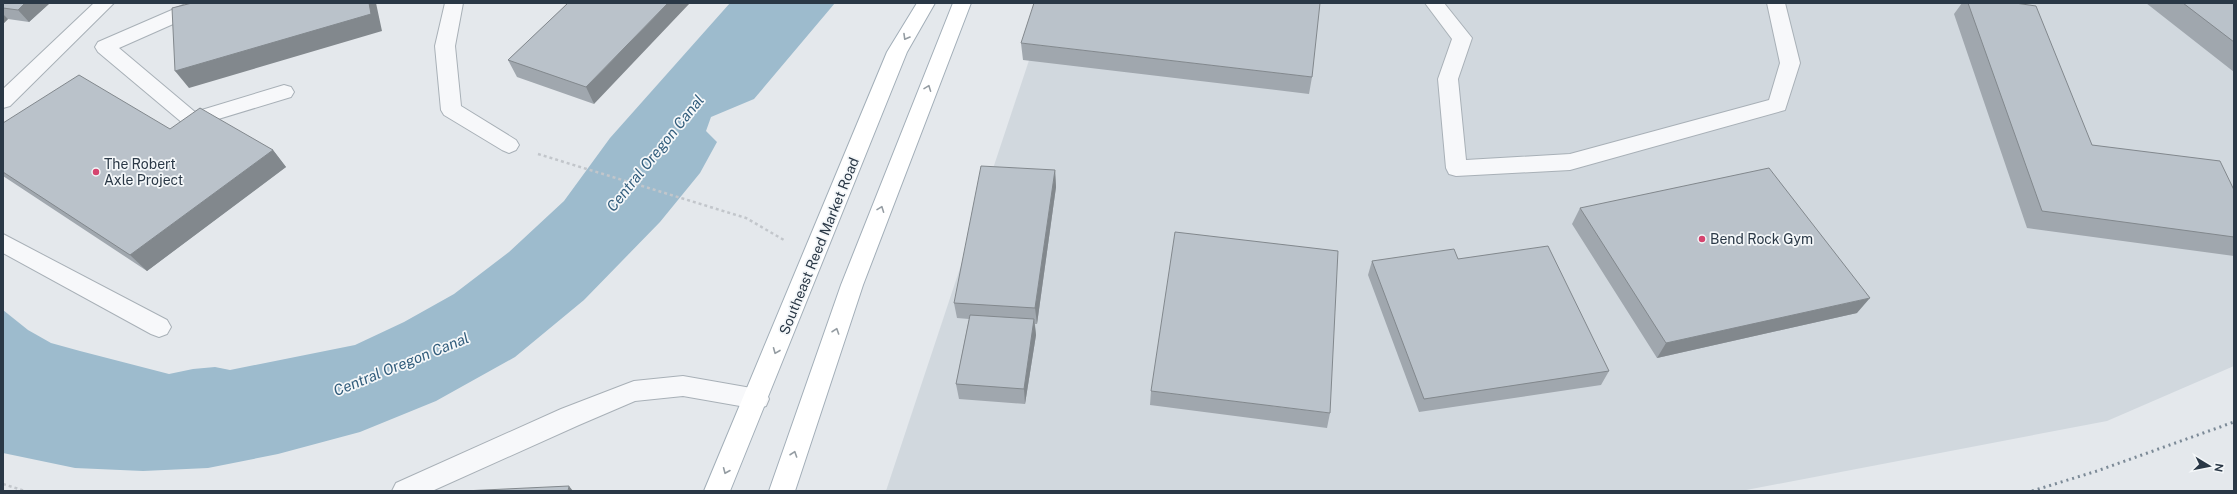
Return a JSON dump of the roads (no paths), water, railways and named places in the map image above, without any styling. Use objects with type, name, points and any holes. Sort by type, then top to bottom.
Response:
[{"type":"main road","name":"Southeast Reed Market Road","points":[[717,491],[757,399],[897,52],[926,3]]},
{"type":"main road","points":[[782,491],[852,285],[962,3]]},
{"type":"street","points":[[3,101],[105,3]]},
{"type":"street","points":[[105,48],[200,5],[200,3]]},
{"type":"street","points":[[454,3],[445,46],[451,110],[509,144]]},
{"type":"street","points":[[1434,3],[1462,38],[1448,79],[1456,168],[1570,162],[1778,105],[1790,63],[1776,3]]},
{"type":"street","points":[[80,27],[192,120],[284,92]]},
{"type":"street","points":[[3,243],[158,327]]},
{"type":"street","points":[[405,491],[570,417],[634,391],[683,386],[757,399]]},
{"type":"water","name":"Central Oregon Canal","points":[[730,3],[835,3],[754,99],[711,117],[706,131],[717,142],[700,173],[660,222],[584,300],[515,357],[436,401],[360,432],[278,454],[208,468],[143,471],[75,468],[3,453],[3,310],[28,330],[51,343],[169,374],[193,369],[215,367],[230,370],[355,345],[404,322],[454,294],[509,252],[564,201],[610,138]]},
{"type":"railway","points":[[2032,491],[2097,471],[2234,422]]},
{"type":"place","name":"The Robert Axle Project","points":[[96,172]]},
{"type":"place","name":"Bend Rock Gym","points":[[1702,239]]}]
